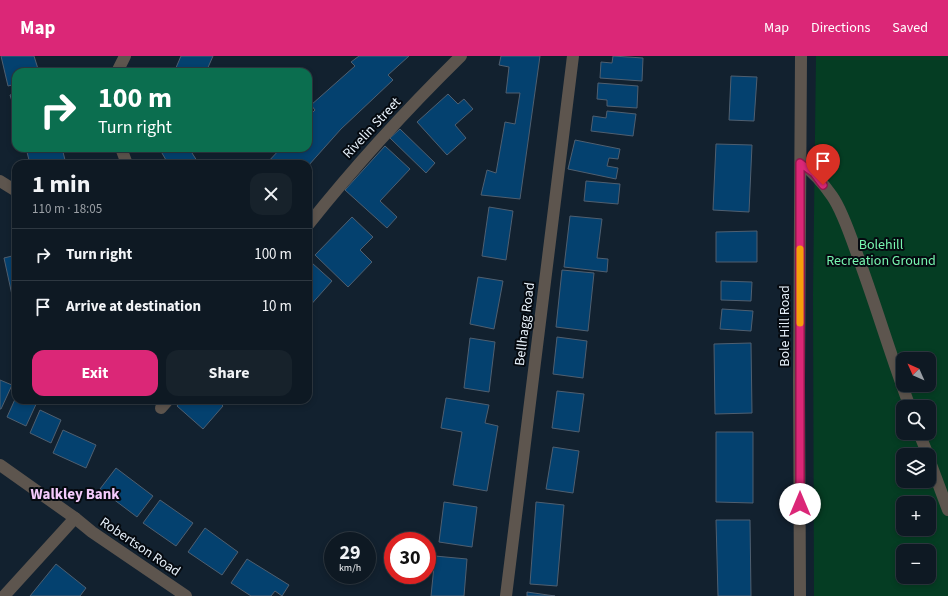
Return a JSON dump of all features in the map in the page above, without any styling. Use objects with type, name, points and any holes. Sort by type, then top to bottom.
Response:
[{"type":"street","points":[[119,68],[125,56]]},
{"type":"street","name":"Rivelin Street","points":[[312,220],[343,181],[461,56]]},
{"type":"street","name":"Bellhagg Road","points":[[506,596],[572,56]]},
{"type":"street","name":"Bole Hill Road","points":[[800,596],[801,56]]},
{"type":"street","points":[[800,163],[814,173],[832,197],[848,231],[868,283],[896,371],[907,400]]},
{"type":"street","points":[[0,181],[12,188]]},
{"type":"street","name":"Robertson Road","points":[[0,465],[75,518],[92,532],[186,596]]},
{"type":"street","points":[[936,478],[948,510]]},
{"type":"street","points":[[4,596],[75,518]]},
{"type":"green space","name":"Bolehill Recreation Ground","points":[[816,56],[948,56],[948,596],[814,596],[813,295]]},
{"type":"building","points":[[1,56],[34,56],[38,68],[12,68],[12,85],[8,86]]},
{"type":"building","points":[[181,56],[213,56],[208,68],[176,68]]},
{"type":"building","points":[[359,56],[409,56],[388,75],[393,80],[341,129],[312,162],[312,160],[270,160],[277,152],[312,152],[312,113],[315,110],[312,104],[355,66],[351,62]]},
{"type":"building","points":[[501,56],[540,56],[520,199],[481,195],[487,170],[496,173],[505,122],[515,124],[520,93],[506,93],[509,67],[499,65]]},
{"type":"building","points":[[613,56],[643,58],[642,81],[600,78],[601,62],[612,63]]},
{"type":"building","points":[[731,76],[757,77],[754,121],[729,120]]},
{"type":"building","points":[[598,83],[638,86],[637,108],[607,106],[607,100],[597,99]]},
{"type":"building","points":[[448,94],[458,104],[464,99],[473,109],[455,125],[466,138],[447,155],[417,122]]},
{"type":"building","points":[[607,111],[636,114],[633,136],[591,131],[593,116],[606,118]]},
{"type":"building","points":[[400,129],[435,163],[426,173],[390,138]]},
{"type":"building","points":[[575,140],[620,149],[618,159],[609,158],[607,166],[618,168],[616,179],[568,169]]},
{"type":"building","points":[[716,144],[752,145],[749,212],[713,210]]},
{"type":"building","points":[[385,146],[410,169],[380,201],[397,217],[387,228],[345,190]]},
{"type":"building","points":[[27,152],[63,152],[65,160],[29,160]]},
{"type":"building","points":[[161,152],[194,152],[192,153],[196,160],[166,160]]},
{"type":"building","points":[[586,181],[620,184],[618,204],[584,201]]},
{"type":"building","points":[[489,207],[513,211],[506,260],[482,256]]},
{"type":"building","points":[[570,216],[602,219],[597,258],[608,259],[607,272],[564,267]]},
{"type":"building","points":[[352,217],[373,237],[360,250],[372,262],[348,287],[315,255]]},
{"type":"building","points":[[757,231],[757,262],[716,262],[716,232]]},
{"type":"building","points":[[12,256],[12,295],[4,258]]},
{"type":"building","points":[[312,263],[332,281],[312,304]]},
{"type":"building","points":[[562,270],[594,273],[588,331],[556,327]]},
{"type":"building","points":[[478,277],[503,281],[494,329],[470,324]]},
{"type":"building","points":[[721,281],[752,282],[751,301],[721,300]]},
{"type":"building","points":[[722,309],[753,311],[751,331],[720,329]]},
{"type":"building","points":[[557,337],[587,341],[583,378],[553,374]]},
{"type":"building","points":[[470,338],[495,342],[489,392],[464,388]]},
{"type":"building","points":[[751,343],[752,413],[715,414],[714,344]]},
{"type":"building","points":[[0,380],[12,385],[1,409],[0,409]]},
{"type":"building","points":[[557,391],[584,394],[579,432],[552,428]]},
{"type":"building","points":[[446,398],[489,405],[485,423],[498,426],[487,491],[453,485],[462,432],[441,428]]},
{"type":"building","points":[[13,404],[36,404],[26,426],[7,417]]},
{"type":"building","points":[[179,404],[221,404],[223,406],[203,429],[177,406]]},
{"type":"building","points":[[40,410],[61,420],[51,443],[30,433]]},
{"type":"building","points":[[63,430],[96,445],[86,468],[53,453]]},
{"type":"building","points":[[716,432],[753,432],[753,503],[716,502]]},
{"type":"building","points":[[553,447],[579,451],[573,493],[546,489]]},
{"type":"building","points":[[116,468],[153,496],[137,517],[100,489]]},
{"type":"building","points":[[160,500],[193,523],[176,546],[143,523]]},
{"type":"building","points":[[444,502],[477,507],[472,547],[439,542]]},
{"type":"building","points":[[536,502],[564,505],[557,586],[530,584]]},
{"type":"building","points":[[716,520],[750,520],[751,596],[718,596]]},
{"type":"building","points":[[205,528],[238,552],[222,575],[188,552]]},
{"type":"building","points":[[436,556],[467,559],[464,596],[431,596],[432,584],[436,584]]},
{"type":"building","points":[[247,559],[289,585],[282,596],[275,591],[271,596],[251,596],[231,583]]},
{"type":"building","points":[[56,564],[86,588],[80,596],[30,596]]},
{"type":"building","points":[[527,592],[555,596],[527,596]]},
{"type":"slow traffic","points":[[800,249],[800,323]]},
{"type":"district","name":"Walkley Bank","points":[[75,494]]},
{"type":"route","points":[[800,504],[800,163],[814,173],[823,185]]}]
